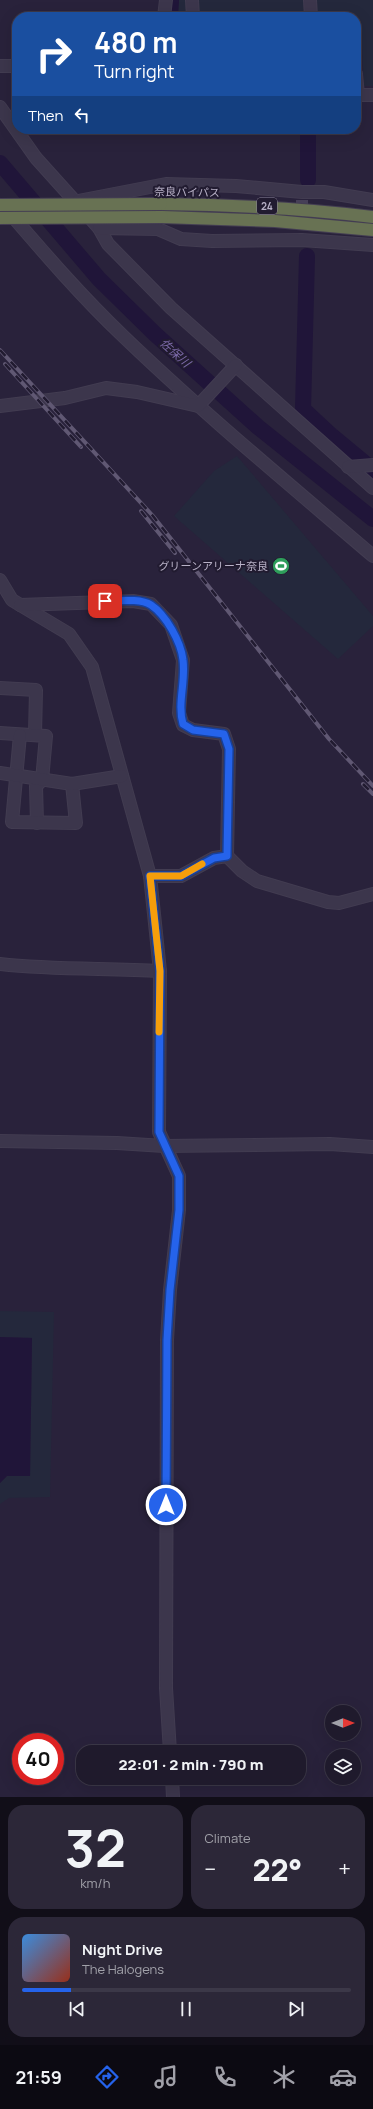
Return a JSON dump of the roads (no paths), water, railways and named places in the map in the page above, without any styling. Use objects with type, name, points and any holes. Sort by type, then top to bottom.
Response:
[{"type":"highway","name":"奈良バイパス","points":[[0,204],[161,204],[258,206],[373,217]]},
{"type":"highway","name":"24","points":[[0,218],[162,217],[274,221],[373,230]]},
{"type":"street","points":[[165,12],[166,0]]},
{"type":"street","points":[[192,0],[193,12]]},
{"type":"street","points":[[310,0],[311,12]]},
{"type":"street","points":[[0,66],[12,66]]},
{"type":"street","points":[[361,95],[373,95]]},
{"type":"street","points":[[0,107],[12,124]]},
{"type":"street","points":[[19,134],[36,158],[99,228],[108,244],[171,308],[373,488]]},
{"type":"street","points":[[74,202],[166,184],[236,186],[302,196],[324,192],[373,200]]},
{"type":"street","points":[[0,204],[62,273],[122,335],[198,405],[373,556]]},
{"type":"street","points":[[99,228],[158,229],[181,239],[204,240],[302,235],[373,245]]},
{"type":"street","points":[[198,405],[236,365]]},
{"type":"street","points":[[0,406],[65,398],[106,388],[137,392],[198,405]]},
{"type":"street","points":[[348,467],[373,465]]},
{"type":"street","points":[[0,580],[10,602],[69,634],[92,667],[150,876],[160,971],[159,1132],[164,1146],[172,1158],[179,1176],[179,1210],[170,1290],[167,1340],[166,1688],[170,1745]]},
{"type":"street","points":[[10,602],[133,601],[151,604],[171,625],[183,660],[179,713],[183,724],[193,730],[224,734],[229,749],[227,856],[242,871],[257,881],[328,902],[339,903],[373,894]]},
{"type":"street","points":[[0,688],[36,690],[34,736]]},
{"type":"street","points":[[0,733],[46,736],[42,780],[36,786],[37,823]]},
{"type":"street","points":[[20,735],[12,822],[76,823],[72,784]]},
{"type":"street","points":[[0,773],[72,784],[122,776]]},
{"type":"street","points":[[150,876],[181,876],[214,858],[227,856]]},
{"type":"street","points":[[0,964],[36,968],[97,968],[160,971]]},
{"type":"street","points":[[0,1141],[117,1143],[164,1146],[330,1144],[373,1147]]},
{"type":"street","points":[[172,1785],[173,1797]]},
{"type":"waterway","points":[[170,12],[171,0]]},
{"type":"waterway","points":[[308,134],[308,180]]},
{"type":"waterway","name":"佐保川","points":[[0,163],[99,279],[155,334],[258,427],[373,519]]},
{"type":"waterway","points":[[307,256],[303,409],[332,436],[373,470]]},
{"type":"tunnel","points":[[302,200],[302,230]]},
{"type":"railway","points":[[0,350],[153,516],[329,739],[373,786]]},
{"type":"railway","points":[[5,364],[81,447]]},
{"type":"railway","points":[[141,511],[175,553]]},
{"type":"railway","points":[[363,784],[373,794]]},
{"type":"place","name":"グリーンアリーナ奈良","points":[[281,566]]}]
